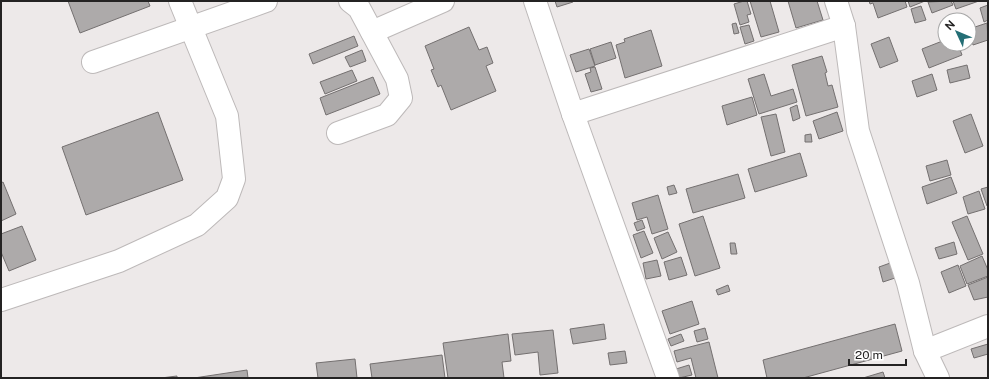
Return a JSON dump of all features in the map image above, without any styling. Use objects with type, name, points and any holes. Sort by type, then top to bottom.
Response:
[{"type":"street","points":[[1,300],[118,261],[197,225],[227,198],[234,179],[227,116],[180,1]]},
{"type":"street","points":[[93,62],[266,1]]},
{"type":"street","points":[[338,133],[387,115],[401,98],[397,79],[359,8],[350,1]]},
{"type":"street","points":[[372,32],[443,1]]},
{"type":"street","points":[[535,1],[573,114],[668,378]]},
{"type":"street","points":[[836,1],[844,26],[858,131],[908,283],[925,351],[938,378]]},
{"type":"street","points":[[573,114],[844,26]]},
{"type":"street","points":[[925,351],[988,326]]},
{"type":"building","points":[[68,1],[148,1],[150,6],[80,33]]},
{"type":"building","points":[[555,1],[573,1],[573,2],[557,7]]},
{"type":"building","points":[[747,1],[751,14],[747,15],[749,22],[740,25],[734,4]]},
{"type":"building","points":[[750,1],[770,1],[779,32],[761,37]]},
{"type":"building","points":[[788,1],[817,1],[823,20],[796,28]]},
{"type":"building","points":[[869,1],[905,1],[907,7],[878,18],[873,3],[870,4]]},
{"type":"building","points":[[908,1],[925,1],[910,7]]},
{"type":"building","points":[[951,1],[953,5],[932,13],[928,2]]},
{"type":"building","points":[[953,1],[979,1],[956,9]]},
{"type":"building","points":[[988,5],[988,20],[984,22],[980,8]]},
{"type":"building","points":[[921,6],[926,20],[915,23],[911,9]]},
{"type":"building","points":[[736,23],[739,33],[734,34],[732,24]]},
{"type":"building","points":[[987,23],[988,40],[977,44],[977,26]]},
{"type":"building","points":[[749,25],[754,41],[745,44],[740,27]]},
{"type":"building","points":[[469,27],[479,50],[487,47],[493,63],[486,66],[496,91],[451,110],[441,85],[438,87],[431,70],[434,69],[425,46]]},
{"type":"building","points":[[651,30],[662,66],[625,78],[616,45],[625,42],[624,39]]},
{"type":"building","points":[[354,36],[358,46],[313,64],[309,54]]},
{"type":"building","points":[[889,37],[898,61],[880,68],[871,44]]},
{"type":"building","points":[[611,42],[616,58],[595,65],[590,49]]},
{"type":"building","points":[[937,43],[937,52],[961,52],[962,55],[929,68],[922,49]]},
{"type":"building","points":[[589,49],[595,66],[576,72],[570,55]]},
{"type":"building","points":[[362,50],[366,61],[350,67],[345,57]]},
{"type":"building","points":[[822,56],[827,72],[825,73],[828,86],[832,85],[838,107],[806,116],[792,65]]},
{"type":"building","points":[[967,65],[970,78],[950,83],[947,70]]},
{"type":"building","points":[[595,67],[602,89],[591,92],[585,74],[591,72],[590,68]]},
{"type":"building","points":[[352,70],[357,81],[325,94],[320,82]]},
{"type":"building","points":[[764,74],[771,96],[793,89],[797,102],[759,114],[748,79]]},
{"type":"building","points":[[932,74],[937,90],[917,97],[912,81]]},
{"type":"building","points":[[373,77],[380,94],[326,115],[320,98]]},
{"type":"building","points":[[752,97],[757,115],[727,125],[722,106]]},
{"type":"building","points":[[797,105],[800,118],[793,121],[790,108]]},
{"type":"building","points":[[158,112],[183,180],[86,215],[62,147]]},
{"type":"building","points":[[837,112],[843,131],[819,139],[813,121]]},
{"type":"building","points":[[776,114],[785,152],[771,156],[761,117]]},
{"type":"building","points":[[971,114],[983,146],[965,153],[953,121]]},
{"type":"building","points":[[811,134],[812,142],[805,142],[805,135]]},
{"type":"building","points":[[800,153],[807,176],[755,192],[748,169]]},
{"type":"building","points":[[947,160],[951,175],[930,181],[926,166]]},
{"type":"building","points":[[738,174],[745,198],[693,213],[686,189]]},
{"type":"building","points":[[951,177],[957,193],[927,204],[922,187]]},
{"type":"building","points":[[3,182],[16,214],[1,221],[1,183]]},
{"type":"building","points":[[674,185],[677,193],[669,195],[667,187]]},
{"type":"building","points":[[988,187],[988,206],[987,206],[981,189]]},
{"type":"building","points":[[979,191],[985,209],[968,214],[963,197]]},
{"type":"building","points":[[658,195],[668,229],[652,234],[647,217],[637,220],[632,203]]},
{"type":"building","points":[[703,216],[720,268],[695,276],[679,224]]},
{"type":"building","points":[[967,216],[983,254],[968,260],[952,222]]},
{"type":"building","points":[[642,220],[645,228],[637,231],[634,223]]},
{"type":"building","points":[[22,226],[36,260],[9,271],[1,252],[1,234]]},
{"type":"building","points":[[644,231],[653,253],[641,258],[633,235]]},
{"type":"building","points":[[668,232],[677,252],[662,259],[654,238]]},
{"type":"building","points":[[954,242],[957,254],[939,259],[935,248]]},
{"type":"building","points":[[730,243],[735,243],[737,254],[731,254]]},
{"type":"building","points":[[982,256],[988,270],[988,276],[967,284],[960,266]]},
{"type":"building","points":[[681,257],[687,275],[669,280],[664,262]]},
{"type":"building","points":[[657,260],[661,276],[646,279],[643,263]]},
{"type":"building","points":[[893,262],[898,277],[883,282],[879,267]]},
{"type":"building","points":[[958,265],[966,286],[949,293],[941,272]]},
{"type":"building","points":[[988,277],[988,297],[974,300],[968,285]]},
{"type":"building","points":[[728,285],[730,291],[718,295],[716,290]]},
{"type":"building","points":[[692,301],[699,324],[670,334],[662,311]]},
{"type":"building","points":[[604,324],[606,339],[573,344],[570,329]]},
{"type":"building","points":[[895,324],[902,351],[803,378],[767,378],[763,360]]},
{"type":"building","points":[[705,328],[708,339],[697,342],[694,331]]},
{"type":"building","points":[[553,330],[558,373],[540,375],[538,352],[515,355],[512,334]]},
{"type":"building","points":[[508,334],[511,361],[502,362],[504,378],[448,378],[443,343]]},
{"type":"building","points":[[681,334],[684,341],[671,346],[668,339]]},
{"type":"building","points":[[709,342],[718,378],[696,378],[691,358],[677,362],[674,351]]},
{"type":"building","points":[[988,344],[988,354],[974,358],[971,349]]},
{"type":"building","points":[[625,351],[627,363],[610,365],[608,353]]},
{"type":"building","points":[[442,355],[445,378],[372,378],[370,364]]},
{"type":"building","points":[[355,359],[357,378],[318,378],[316,363]]},
{"type":"building","points":[[689,365],[692,375],[679,378],[676,369]]},
{"type":"building","points":[[247,370],[248,378],[194,378]]},
{"type":"building","points":[[883,372],[885,378],[863,378]]},
{"type":"building","points":[[177,376],[177,378],[161,378]]}]
